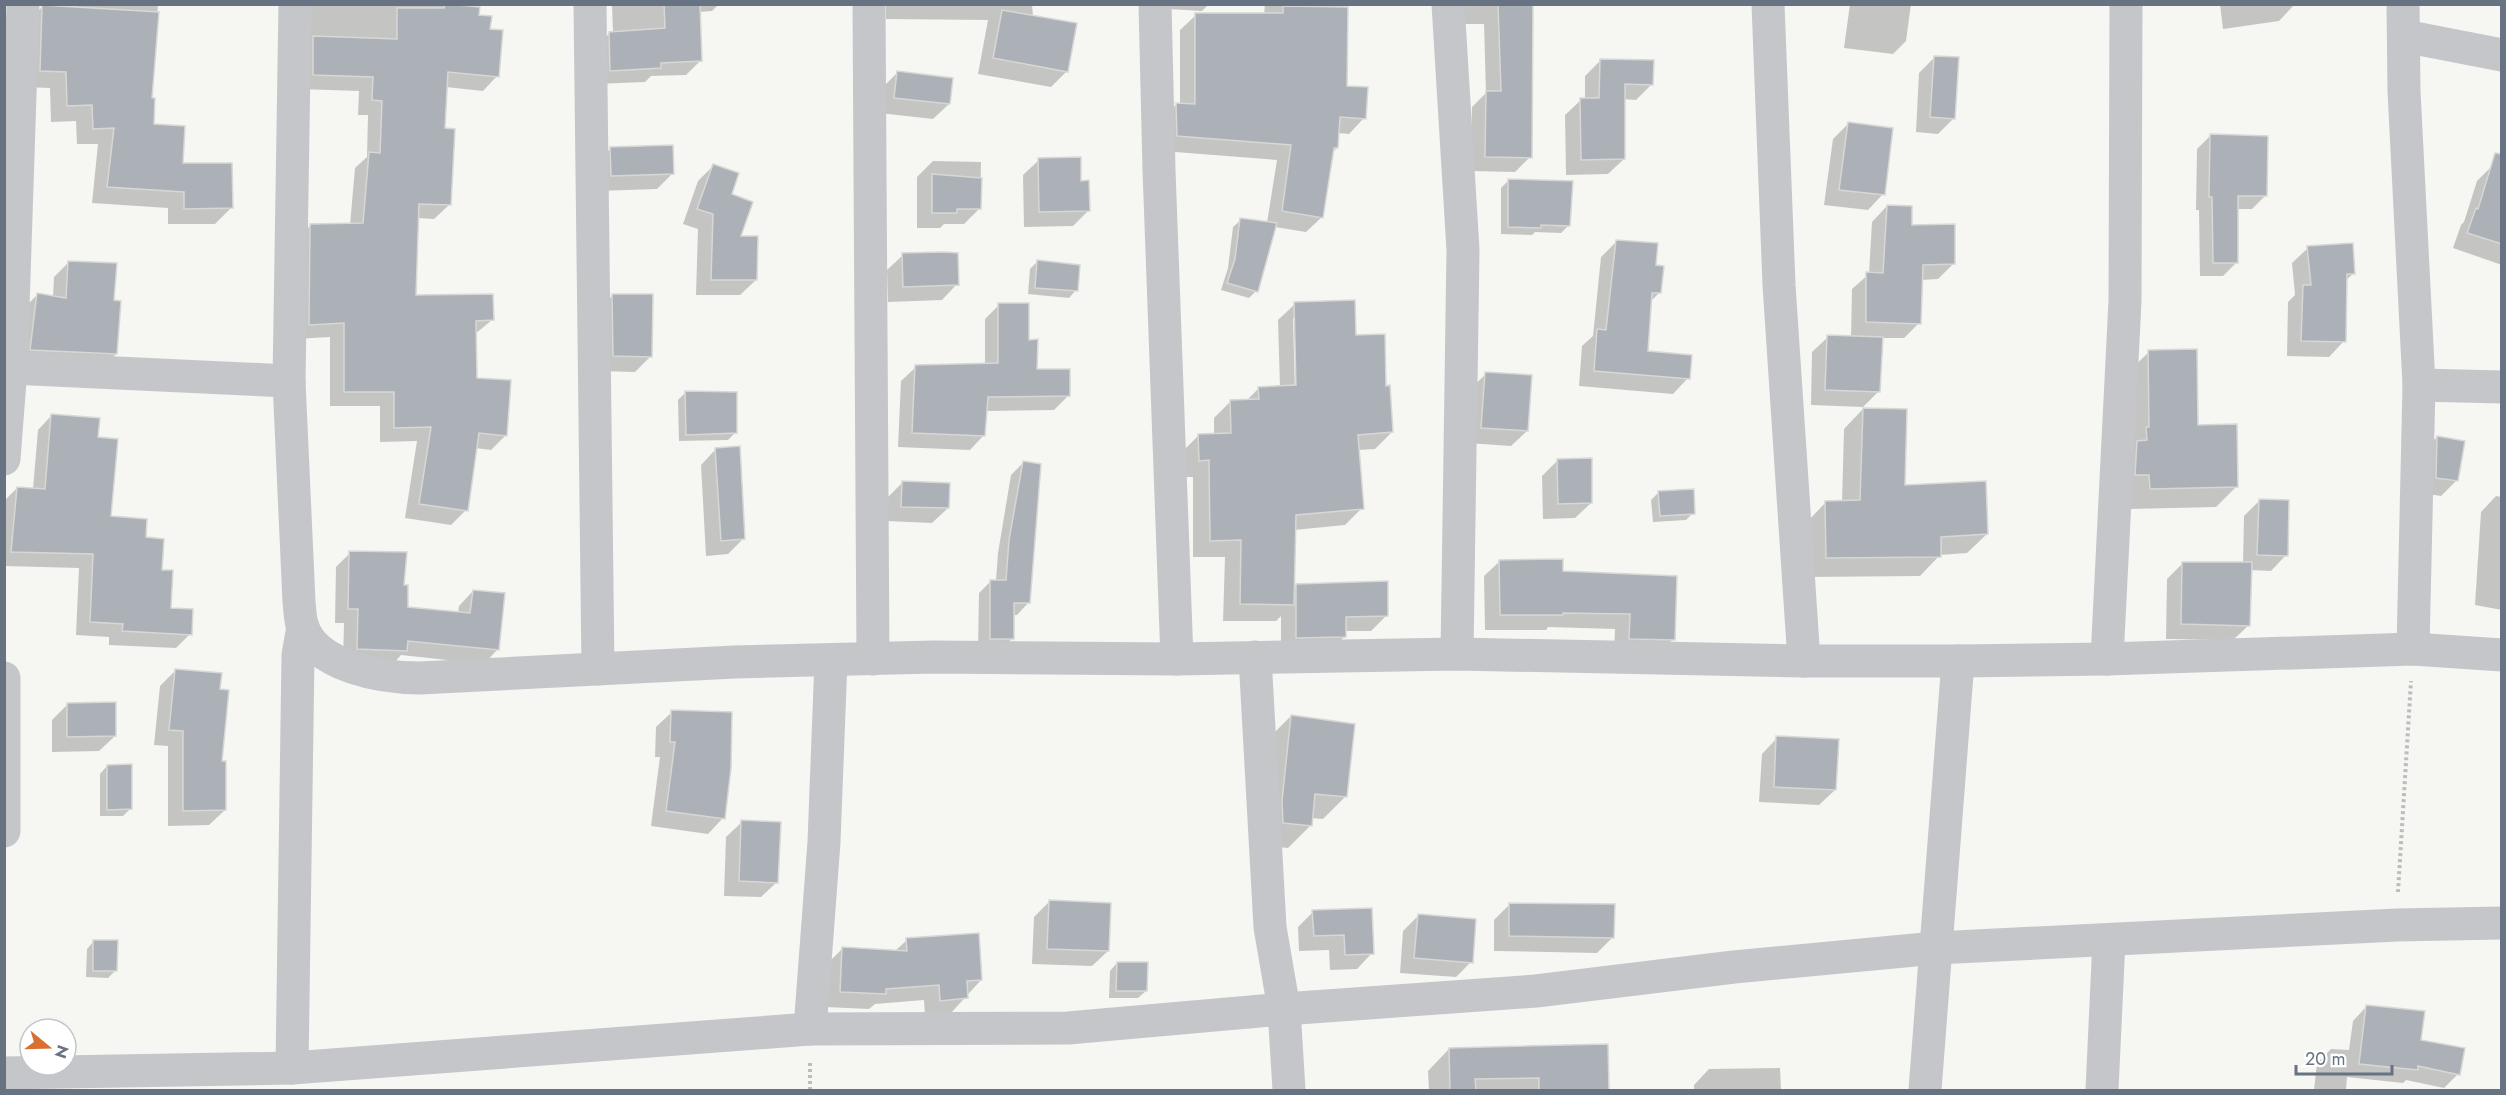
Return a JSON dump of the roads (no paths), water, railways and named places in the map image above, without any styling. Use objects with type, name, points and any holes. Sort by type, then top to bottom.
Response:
[{"type":"street","points":[[4,459],[11,368],[23,4]]},
{"type":"street","points":[[292,1068],[298,655],[303,627],[299,602],[289,381],[295,4]]},
{"type":"street","points":[[590,4],[598,669]]},
{"type":"street","points":[[869,4],[873,659]]},
{"type":"street","points":[[1155,4],[1159,193],[1177,659]]},
{"type":"street","points":[[1448,4],[1463,250],[1457,654]]},
{"type":"street","points":[[1768,4],[1779,285],[1804,661]]},
{"type":"street","points":[[2107,659],[2125,301],[2126,4]]},
{"type":"street","points":[[2413,649],[2420,385],[2404,92],[2403,20],[2502,56]]},
{"type":"street","points":[[11,368],[289,381]]},
{"type":"street","points":[[2420,385],[2502,387]]},
{"type":"street","points":[[303,627],[313,644],[328,656],[380,676],[420,678],[873,659],[1177,659],[1457,654],[1804,661],[1958,661],[2107,659],[2413,649],[2502,655]]},
{"type":"street","points":[[1256,657],[1270,927],[1284,1009],[1289,1090]]},
{"type":"street","points":[[810,1029],[824,842],[831,660]]},
{"type":"street","points":[[1925,1090],[1958,661]]},
{"type":"street","points":[[4,678],[4,831]]},
{"type":"street","points":[[4,1073],[292,1068],[810,1029],[1068,1028],[1284,1009],[1536,991],[1734,967],[1936,948],[2397,925],[2502,923]]},
{"type":"street","points":[[2102,1090],[2109,940]]}]
